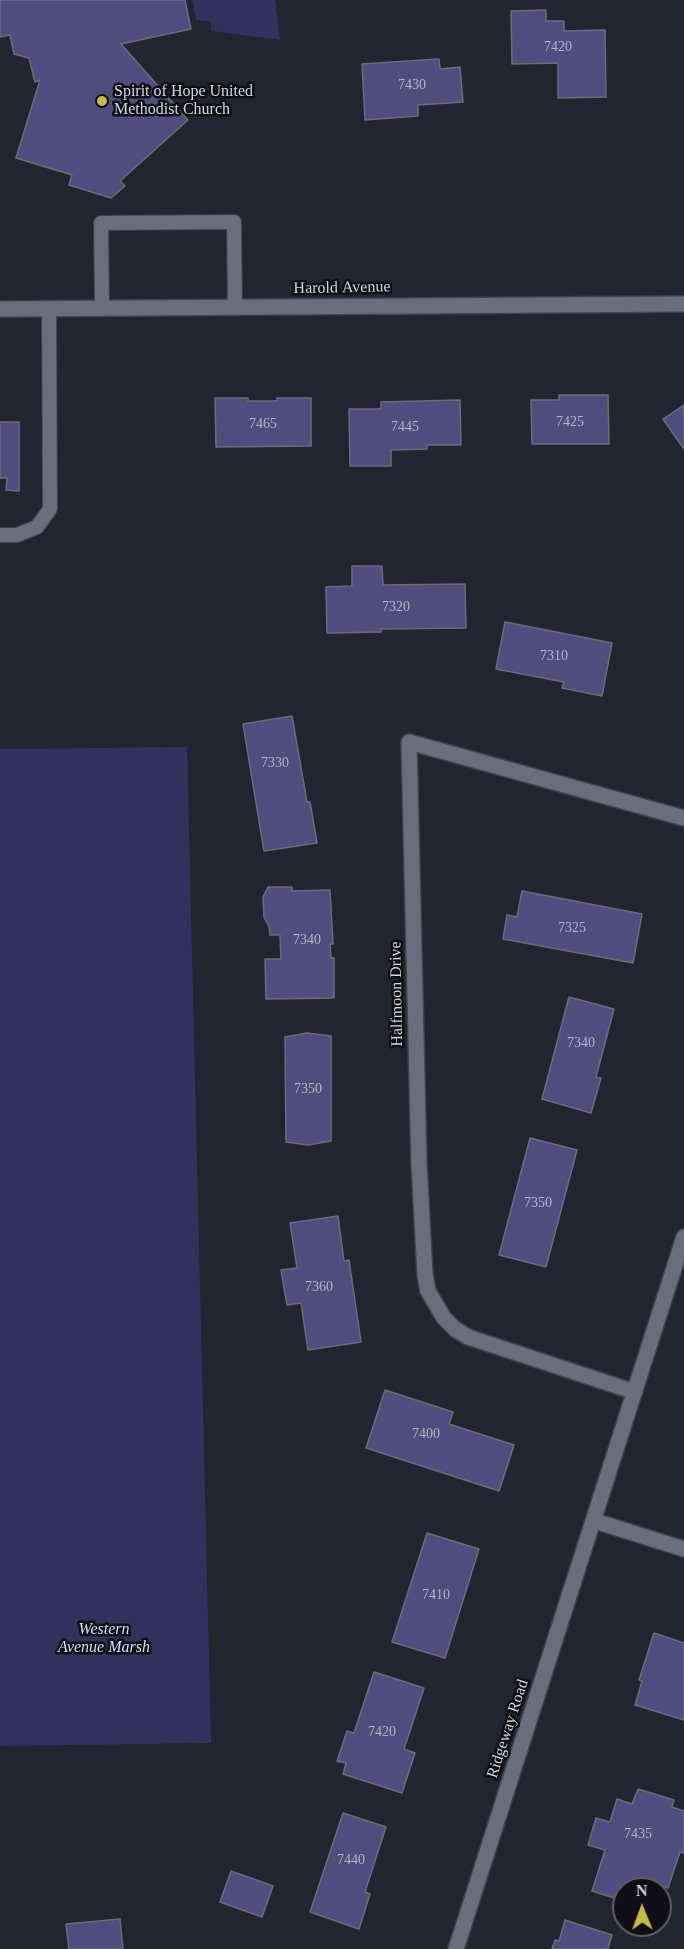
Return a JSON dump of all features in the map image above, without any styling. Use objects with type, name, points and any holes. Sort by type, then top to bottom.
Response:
[{"type":"street","name":"Harold Avenue","points":[[0,309],[684,304]]},
{"type":"street","name":"Halfmoon Drive","points":[[635,1392],[468,1337],[444,1318],[428,1291],[425,1275],[419,1164],[409,742],[684,818]]},
{"type":"street","name":"Ridgeway Road","points":[[456,1949],[595,1521],[684,1237]]},
{"type":"street","points":[[595,1521],[684,1549]]},
{"type":"lane","points":[[102,308],[101,224],[234,222],[236,307]]},
{"type":"lane","points":[[0,535],[29,532],[37,527],[50,509],[49,309]]},
{"type":"green space","points":[[192,0],[275,0],[280,40],[211,31],[211,22],[196,20]]},
{"type":"green space","name":"Western Avenue Marsh","points":[[187,747],[211,1743],[0,1746],[0,749]]},
{"type":"building","name":"Spirit of Hope United Methodist Church","points":[[0,0],[185,0],[191,29],[121,44],[188,120],[120,181],[125,186],[111,198],[69,185],[72,175],[16,158],[40,80],[35,82],[29,58],[14,54],[10,35],[0,37]]},
{"type":"building","points":[[546,10],[546,21],[564,21],[564,31],[605,30],[606,97],[558,98],[558,63],[512,64],[511,11]]},
{"type":"building","points":[[439,59],[440,69],[460,67],[463,102],[418,105],[418,116],[365,120],[362,64]]},
{"type":"building","points":[[559,395],[608,395],[609,444],[532,444],[531,400],[559,400]]},
{"type":"building","points":[[215,398],[277,401],[277,398],[311,398],[311,446],[216,447]]},
{"type":"building","points":[[460,400],[461,445],[427,445],[427,449],[391,450],[391,466],[350,466],[349,409],[381,409],[381,402]]},
{"type":"building","points":[[684,405],[684,449],[663,419]]},
{"type":"building","points":[[0,422],[19,422],[19,491],[6,490],[7,478],[0,478]]},
{"type":"building","points":[[352,566],[382,566],[383,585],[465,584],[466,628],[381,629],[381,632],[327,633],[326,587],[352,586]]},
{"type":"building","points":[[505,622],[612,643],[602,696],[562,688],[564,682],[496,669]]},
{"type":"building","points":[[292,716],[307,802],[310,802],[317,843],[264,851],[243,724]]},
{"type":"building","points":[[268,887],[292,887],[292,891],[330,890],[333,944],[330,944],[331,958],[334,958],[334,998],[266,999],[265,959],[281,959],[280,935],[270,935],[269,926],[264,917],[263,897]]},
{"type":"building","points":[[522,891],[642,914],[633,963],[503,939],[507,915],[517,917]]},
{"type":"building","points":[[569,997],[614,1009],[596,1077],[601,1078],[591,1113],[542,1099]]},
{"type":"building","points":[[307,1033],[331,1036],[331,1141],[308,1145],[286,1142],[285,1037]]},
{"type":"building","points":[[530,1138],[577,1150],[546,1267],[499,1255]]},
{"type":"building","points":[[338,1216],[344,1261],[349,1260],[361,1342],[308,1350],[301,1303],[287,1305],[281,1270],[297,1268],[290,1223]]},
{"type":"building","points":[[385,1390],[453,1412],[449,1424],[514,1445],[499,1491],[366,1448]]},
{"type":"building","points":[[427,1533],[479,1549],[445,1658],[392,1642]]},
{"type":"building","points":[[654,1633],[684,1643],[684,1720],[635,1705],[642,1681],[639,1680]]},
{"type":"building","points":[[374,1672],[424,1688],[404,1749],[415,1753],[402,1793],[343,1774],[346,1763],[337,1761],[347,1731],[354,1733]]},
{"type":"building","points":[[638,1789],[674,1800],[672,1807],[684,1811],[684,1853],[680,1852],[672,1877],[612,1877],[612,1897],[592,1891],[605,1850],[588,1845],[596,1818],[610,1822],[617,1799],[632,1804]]},
{"type":"building","points":[[343,1813],[386,1827],[365,1892],[370,1894],[359,1929],[310,1912]]},
{"type":"building","points":[[231,1871],[273,1886],[262,1917],[220,1902]]},
{"type":"building","points":[[120,1919],[123,1949],[69,1949],[66,1924]]},
{"type":"building","points":[[565,1920],[612,1935],[608,1949],[552,1949],[555,1940],[559,1941]]},
{"type":"place","name":"Spirit of Hope United Methodist Church","points":[[102,101]]}]
